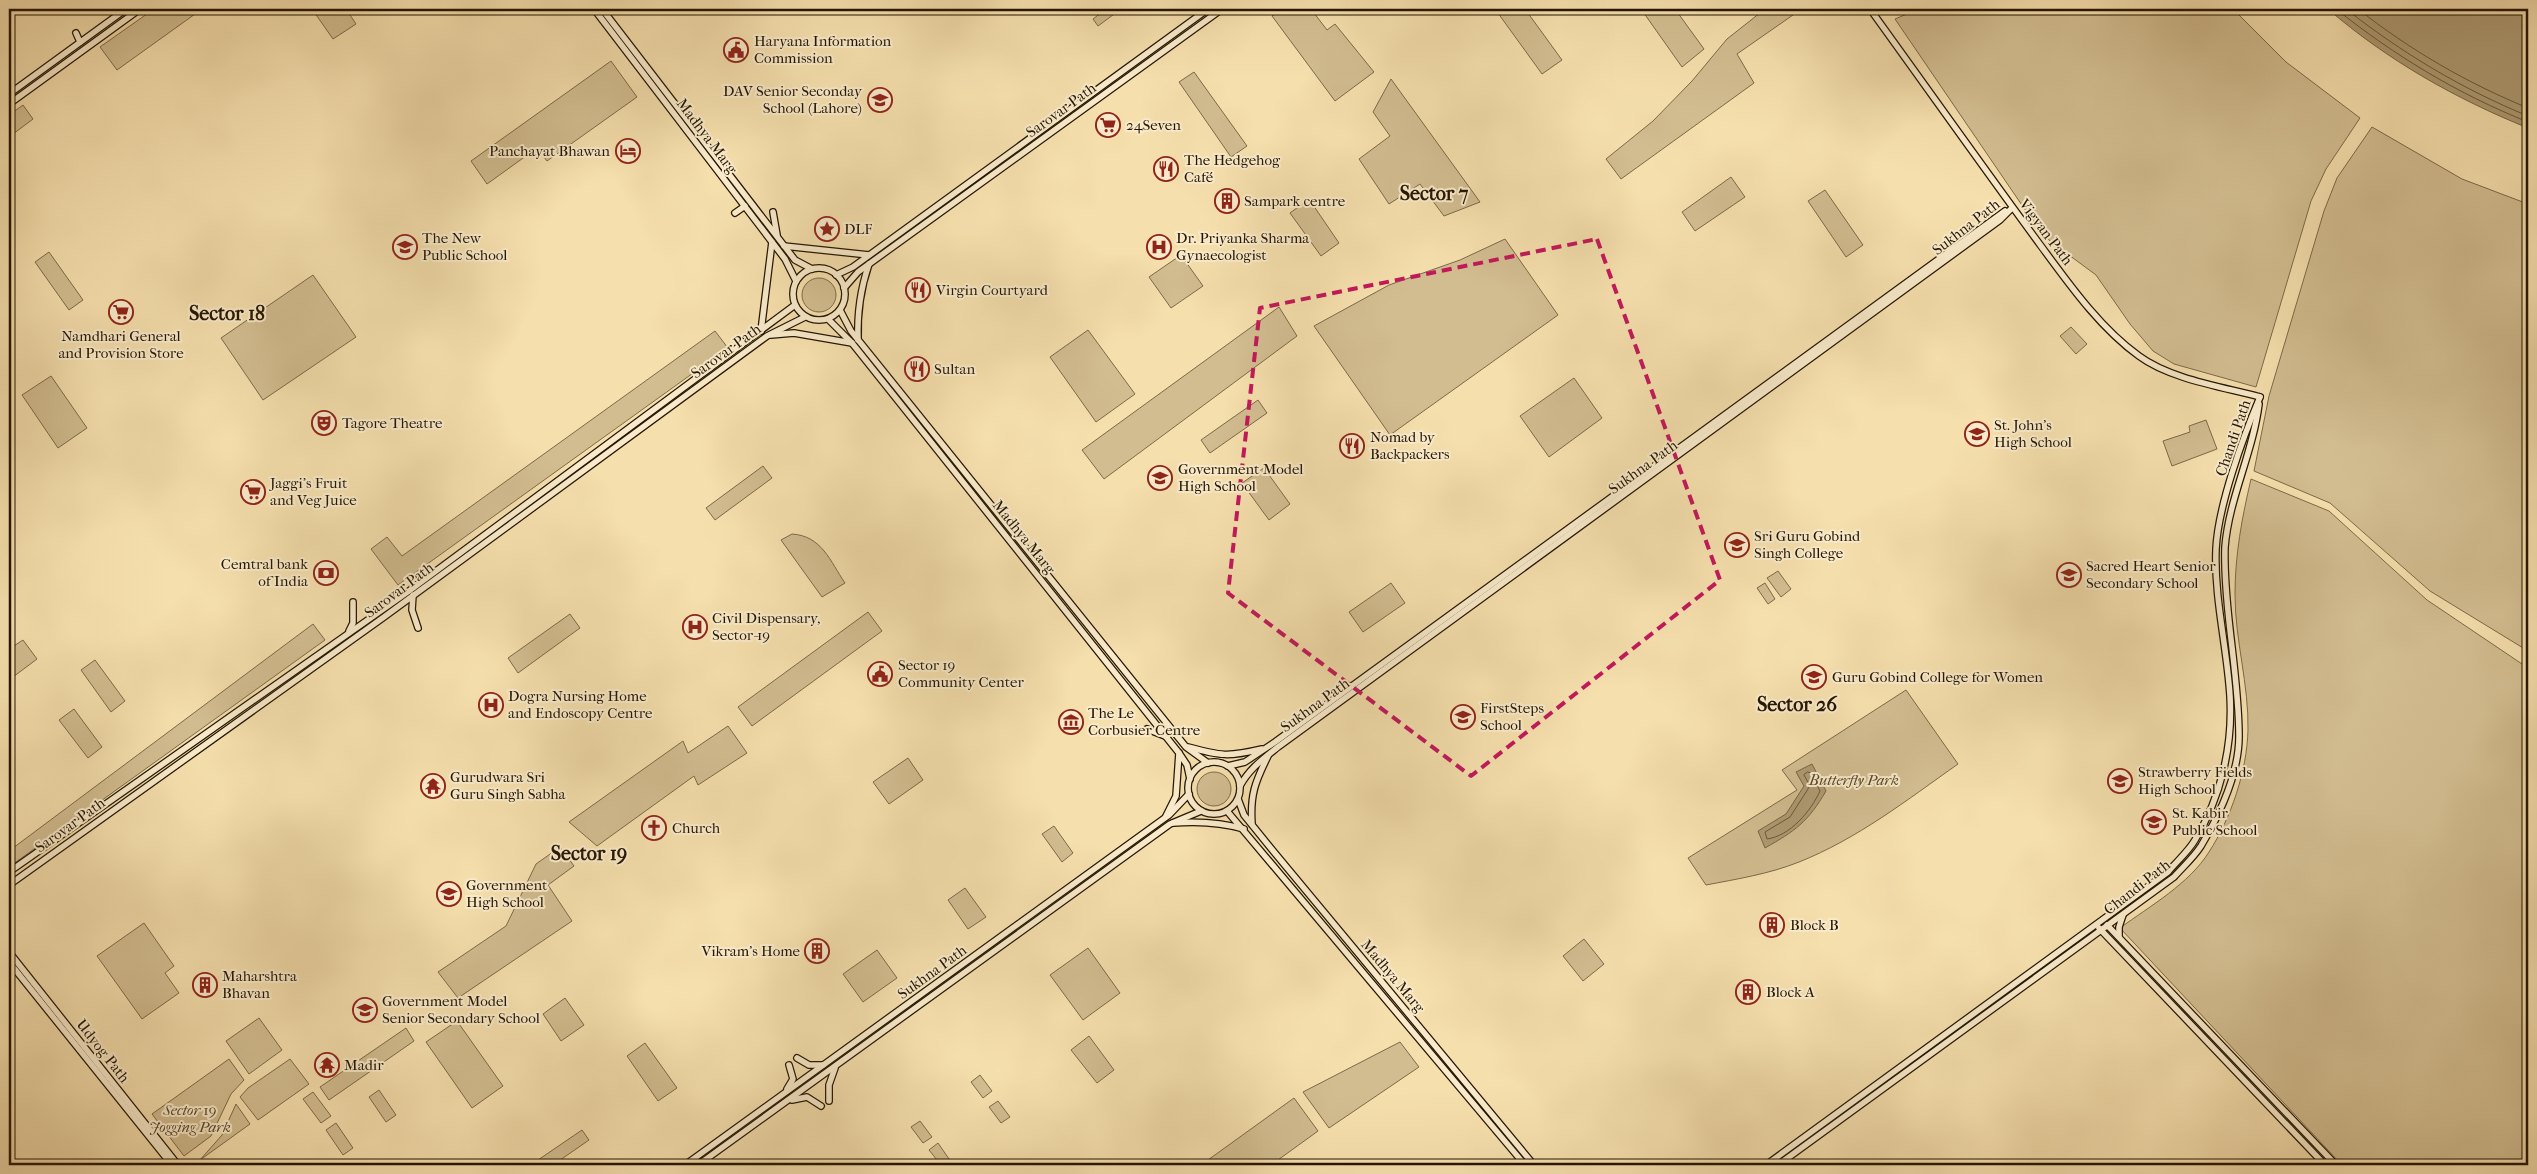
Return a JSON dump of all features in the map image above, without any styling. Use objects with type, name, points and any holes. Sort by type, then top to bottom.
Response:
[{"type":"main road","points":[[9,94],[126,9]]},
{"type":"main road","points":[[9,104],[140,9]]},
{"type":"main road","name":"Madhya Marg","points":[[594,9],[785,258],[796,281]]},
{"type":"main road","name":"Madhya Marg","points":[[602,9],[795,260],[812,269]]},
{"type":"main road","name":"Sarovar Path","points":[[836,275],[853,267],[870,255],[1208,9]]},
{"type":"main road","name":"Sarovar Path","points":[[844,288],[870,264],[1222,9]]},
{"type":"main road","name":"Vigyan Path","points":[[1870,9],[2012,208],[2074,289],[2103,323],[2138,356],[2171,372],[2260,397]]},
{"type":"main road","points":[[76,34],[80,42]]},
{"type":"main road","points":[[735,213],[745,206]]},
{"type":"main road","name":"Sukhna Path","points":[[1228,766],[1245,762],[1267,748],[1996,216],[2012,208]]},
{"type":"main road","name":"Sukhna Path","points":[[1240,786],[1245,776],[1269,754],[1763,395],[2000,220],[2012,208]]},
{"type":"main road","points":[[773,212],[777,237]]},
{"type":"main road","points":[[761,331],[772,242]]},
{"type":"main road","points":[[784,246],[870,255]]},
{"type":"main road","points":[[767,336],[794,333],[855,342],[857,310],[861,288],[870,264]]},
{"type":"main road","points":[[812,269],[826,270],[836,275],[844,288],[844,300],[840,310],[828,318],[817,320],[805,317],[795,305],[792,296],[796,281],[812,269]]},
{"type":"main road","name":"Sarovar Path","points":[[10,871],[349,633],[795,305]]},
{"type":"main road","name":"Madhya Marg","points":[[840,310],[855,342],[1167,737],[1187,765],[1190,779]]},
{"type":"main road","name":"Sarovar Path","points":[[11,883],[413,595],[767,336],[805,317]]},
{"type":"main road","name":"Madhya Marg","points":[[828,318],[855,342],[1186,747],[1208,763]]},
{"type":"main road","name":"Chandi Path","points":[[1778,1165],[2174,878],[2200,847],[2220,807],[2235,768],[2239,738],[2227,598],[2225,549],[2229,519],[2257,425],[2260,397]]},
{"type":"main road","name":"Chandi Path","points":[[1766,1165],[2168,872],[2194,841],[2212,803],[2226,765],[2230,737],[2230,695],[2218,598],[2216,549],[2221,516],[2249,424],[2260,397]]},
{"type":"main road","points":[[413,595],[412,610],[418,628]]},
{"type":"main road","points":[[349,633],[353,623],[352,602]]},
{"type":"main road","points":[[1147,729],[1167,737]]},
{"type":"main road","points":[[1186,747],[1223,756],[1235,756],[1267,748]]},
{"type":"main road","points":[[1165,818],[1176,796],[1179,753]]},
{"type":"main road","points":[[1252,824],[1252,795],[1255,781],[1269,754]]},
{"type":"main road","points":[[1217,762],[1228,766],[1237,776],[1240,786],[1238,799],[1227,811],[1212,814],[1201,810],[1189,794],[1190,779],[1196,770],[1208,763],[1217,762]]},
{"type":"main road","name":"Sukhna Path","points":[[685,1165],[1165,818],[1189,794]]},
{"type":"main road","name":"Madhya Marg","points":[[1238,799],[1244,815],[1534,1165]]},
{"type":"main road","name":"Sukhna Path","points":[[698,1165],[1170,824],[1201,810]]},
{"type":"main road","name":"Madhya Marg","points":[[1227,811],[1525,1165]]},
{"type":"main road","points":[[1170,824],[1223,823],[1244,829]]},
{"type":"main road","points":[[9,890],[11,883]]},
{"type":"main road","points":[[2120,938],[2119,927],[2124,913]]},
{"type":"main road","points":[[2102,920],[2336,1165]]},
{"type":"main road","points":[[2096,924],[2325,1165]]},
{"type":"main road","name":"Udyog Path","points":[[9,952],[178,1165]]},
{"type":"main road","name":"Udyog Path","points":[[9,962],[172,1165]]},
{"type":"main road","points":[[797,1058],[809,1065],[823,1065]]},
{"type":"main road","points":[[781,1096],[793,1079],[789,1065]]},
{"type":"main road","points":[[829,1101],[830,1079],[836,1066]]},
{"type":"main road","points":[[783,1104],[803,1096],[821,1106]]},
{"type":"highlighted area","points":[[1597,239],[1720,580],[1471,776],[1228,593],[1260,308]]},
{"type":"green space","points":[[154,9],[202,9],[117,70],[100,47]]},
{"type":"green space","points":[[312,9],[346,9],[356,24],[333,39]]},
{"type":"green space","points":[[1106,9],[1121,9],[1098,26],[1093,19]]},
{"type":"green space","points":[[1282,9],[1311,9],[1327,30],[1335,24],[1374,72],[1335,101],[1272,16]]},
{"type":"green space","points":[[1495,9],[1525,9],[1562,60],[1542,74]]},
{"type":"green space","points":[[1641,9],[1675,9],[1704,49],[1682,67]]},
{"type":"green space","points":[[1765,9],[1788,9],[1793,15],[1737,54],[1754,83],[1621,179],[1606,159],[1653,121],[1692,81],[1727,39]]},
{"type":"green space","points":[[1919,9],[2233,9],[2286,62],[2360,118],[2326,169],[2311,201],[2256,387],[2174,364],[2153,351],[2130,324],[2096,275],[2050,241],[2030,217],[1895,19]]},
{"type":"green space","points":[[611,61],[637,97],[547,161],[537,148],[487,184],[471,161]]},
{"type":"green space","points":[[1194,72],[1247,146],[1231,157],[1179,82]]},
{"type":"green space","points":[[1391,79],[1480,202],[1444,216],[1420,184],[1389,204],[1359,159],[1390,136],[1373,112]]},
{"type":"green space","points":[[23,105],[33,119],[9,137],[9,115]]},
{"type":"green space","points":[[2372,127],[2462,179],[2528,204],[2528,651],[2430,591],[2330,503],[2254,471],[2269,396],[2324,211],[2337,178]]},
{"type":"green space","points":[[1731,177],[1745,197],[1695,231],[1682,212]]},
{"type":"green space","points":[[1825,190],[1863,245],[1846,257],[1808,201]]},
{"type":"green space","points":[[1309,199],[1339,243],[1321,256],[1290,213]]},
{"type":"green space","points":[[1505,239],[1558,315],[1390,435],[1314,326],[1389,285],[1460,260]]},
{"type":"green space","points":[[49,252],[83,300],[69,310],[35,262]]},
{"type":"green space","points":[[1181,255],[1203,286],[1171,308],[1149,277]]},
{"type":"green space","points":[[313,275],[356,337],[263,400],[221,338]]},
{"type":"green space","points":[[819,278],[826,279],[831,283],[835,288],[835,302],[831,307],[826,311],[819,312],[812,311],[807,307],[803,302],[802,295],[803,288],[807,283],[812,279]]},
{"type":"green space","points":[[1279,307],[1297,336],[1104,479],[1082,450]]},
{"type":"green space","points":[[2071,327],[2087,344],[2076,354],[2060,336]]},
{"type":"green space","points":[[1088,330],[1135,394],[1096,422],[1050,357]]},
{"type":"green space","points":[[715,331],[728,348],[398,585],[371,549],[387,537],[402,556]]},
{"type":"green space","points":[[51,376],[87,428],[58,448],[22,395]]},
{"type":"green space","points":[[1574,378],[1602,418],[1549,457],[1520,416]]},
{"type":"green space","points":[[1258,400],[1267,413],[1210,453],[1201,440]]},
{"type":"green space","points":[[2206,420],[2217,449],[2172,466],[2163,441],[2190,432],[2189,426]]},
{"type":"green space","points":[[763,466],[772,478],[715,520],[706,508]]},
{"type":"green space","points":[[1264,468],[1290,504],[1269,520],[1242,483]]},
{"type":"green space","points":[[2251,479],[2329,511],[2427,600],[2528,668],[2528,1165],[2342,1165],[2120,928],[2168,894],[2201,864],[2217,839],[2231,809],[2241,778],[2247,746],[2248,713],[2237,629],[2235,580],[2240,536]]},
{"type":"green space","points":[[792,534],[811,539],[818,545],[830,558],[845,583],[822,597],[781,540]]},
{"type":"green space","points":[[1778,571],[1791,589],[1781,597],[1767,578]]},
{"type":"green space","points":[[1391,583],[1405,603],[1363,632],[1349,612]]},
{"type":"green space","points":[[1765,583],[1775,599],[1768,604],[1757,588]]},
{"type":"green space","points":[[868,612],[882,631],[752,726],[738,707]]},
{"type":"green space","points":[[570,614],[580,628],[518,673],[508,658]]},
{"type":"green space","points":[[313,624],[325,640],[9,867],[9,851]]},
{"type":"green space","points":[[23,640],[37,659],[9,680],[9,649]]},
{"type":"green space","points":[[95,660],[125,701],[111,712],[81,670]]},
{"type":"green space","name":"Butterfly Park","points":[[1906,690],[1958,764],[1881,818],[1820,853],[1776,870],[1706,885],[1688,858],[1797,790],[1782,770]]},
{"type":"green space","points":[[74,709],[102,747],[88,758],[59,720]]},
{"type":"green space","points":[[728,726],[747,753],[698,785],[694,776],[597,846],[569,822],[683,741],[688,753]]},
{"type":"green space","points":[[908,758],[923,780],[889,804],[873,782]]},
{"type":"green space","points":[[1214,772],[1221,773],[1226,777],[1230,782],[1230,796],[1226,801],[1221,805],[1214,806],[1207,805],[1202,801],[1198,796],[1197,789],[1198,782],[1202,777],[1207,773]]},
{"type":"green space","points":[[1054,826],[1073,853],[1062,862],[1042,834]]},
{"type":"green space","points":[[560,847],[574,866],[548,885],[572,921],[458,998],[438,972],[506,926],[536,864]]},
{"type":"green space","points":[[965,888],[986,917],[968,929],[948,900]]},
{"type":"green space","points":[[144,923],[174,966],[165,973],[179,993],[142,1019],[97,956]]},
{"type":"green space","points":[[1584,939],[1604,964],[1583,981],[1563,956]]},
{"type":"green space","points":[[1088,948],[1120,993],[1083,1020],[1050,975]]},
{"type":"green space","points":[[877,950],[897,978],[863,1002],[843,974]]},
{"type":"green space","points":[[565,998],[584,1025],[561,1041],[543,1014]]},
{"type":"green space","points":[[259,1018],[282,1050],[249,1074],[226,1041]]},
{"type":"green space","points":[[457,1021],[503,1086],[472,1108],[426,1042]]},
{"type":"green space","points":[[406,1028],[414,1041],[329,1100],[320,1087]]},
{"type":"green space","points":[[1089,1036],[1114,1070],[1097,1083],[1071,1050]]},
{"type":"green space","points":[[1400,1042],[1419,1067],[1329,1128],[1303,1092]]},
{"type":"green space","points":[[645,1043],[677,1088],[658,1101],[627,1056]]},
{"type":"green space","name":"Sector 19 Jogging Park","points":[[229,1059],[244,1080],[231,1094],[211,1136],[184,1156],[152,1114]]},
{"type":"green space","points":[[290,1059],[309,1084],[258,1120],[240,1097],[248,1088]]},
{"type":"green space","points":[[980,1075],[992,1091],[983,1098],[971,1082]]},
{"type":"green space","points":[[379,1090],[396,1115],[386,1122],[369,1097]]},
{"type":"green space","points":[[313,1092],[331,1116],[321,1123],[303,1099]]},
{"type":"green space","points":[[1294,1098],[1318,1131],[1271,1165],[1201,1165]]},
{"type":"green space","points":[[998,1101],[1010,1117],[1001,1123],[989,1107]]},
{"type":"green space","points":[[236,1104],[250,1124],[200,1160],[222,1135]]},
{"type":"green space","points":[[920,1121],[932,1137],[923,1143],[911,1127]]},
{"type":"green space","points":[[336,1123],[353,1148],[343,1155],[326,1130]]},
{"type":"green space","points":[[582,1130],[589,1140],[553,1165],[542,1165],[538,1160]]},
{"type":"green space","points":[[938,1143],[949,1159],[941,1165],[929,1150]]},
{"type":"water","points":[[2328,9],[2528,9],[2528,128],[2501,117],[2423,77],[2374,45]]},
{"type":"water","points":[[1812,764],[1826,791],[1813,811],[1800,825],[1765,848],[1758,831],[1786,814],[1804,786],[1796,772]]},
{"type":"place","name":"Haryana Information Commission","points":[[736,50]]},
{"type":"place","name":"DAV Senior Seconday School (Lahore)","points":[[880,100]]},
{"type":"place","name":"24Seven","points":[[1108,125]]},
{"type":"place","name":"Panchayat Bhawan","points":[[628,151]]},
{"type":"place","name":"The Hedgehog Café","points":[[1166,169]]},
{"type":"place","name":"Sampark centre","points":[[1227,201]]},
{"type":"place","name":"DLF","points":[[827,229]]},
{"type":"place","name":"The New Public School","points":[[405,247]]},
{"type":"place","name":"Dr. Priyanka Sharma Gynaecologist","points":[[1159,247]]},
{"type":"place","name":"Virgin Courtyard","points":[[918,290]]},
{"type":"place","name":"Namdhari General and Provision Store","points":[[121,312]]},
{"type":"place","name":"Sultan","points":[[917,369]]},
{"type":"place","name":"Tagore Theatre","points":[[324,423]]},
{"type":"place","name":"St. John’s High School","points":[[1977,434]]},
{"type":"place","name":"Nomad by Backpackers","points":[[1352,446]]},
{"type":"place","name":"Government Model High School","points":[[1160,478]]},
{"type":"place","name":"Jaggi's Fruit and Veg Juice","points":[[253,492]]},
{"type":"place","name":"Sri Guru Gobind Singh College","points":[[1737,545]]},
{"type":"place","name":"Cemtral bank of India","points":[[326,573]]},
{"type":"place","name":"Sacred Heart Senior Secondary School","points":[[2069,575]]},
{"type":"place","name":"Civil Dispensary, Sector-19","points":[[695,627]]},
{"type":"place","name":"Sector 19 Community Center","points":[[880,674]]},
{"type":"place","name":"Guru Gobind College for Women","points":[[1814,677]]},
{"type":"place","name":"Dogra Nursing Home and Endoscopy Centre","points":[[491,705]]},
{"type":"place","name":"FirstSteps School","points":[[1463,717]]},
{"type":"place","name":"The Le Corbusier Centre","points":[[1071,722]]},
{"type":"place","name":"Strawberry Fields High School","points":[[2120,781]]},
{"type":"place","name":"Gurudwara Sri Guru Singh Sabha","points":[[433,786]]},
{"type":"place","name":"St. Kabir Public School","points":[[2154,822]]},
{"type":"place","name":"Church","points":[[654,828]]},
{"type":"place","name":"Government High School","points":[[449,894]]},
{"type":"place","name":"Block B","points":[[1772,925]]},
{"type":"place","name":"Vikram's Home","points":[[817,951]]},
{"type":"place","name":"Maharshtra Bhavan","points":[[205,985]]},
{"type":"place","name":"Block A","points":[[1748,992]]},
{"type":"place","name":"Government Model Senior Secondary School","points":[[365,1010]]},
{"type":"place","name":"Madir","points":[[327,1065]]},
{"type":"district","name":"Sector 7","points":[[1434,193]]},
{"type":"district","name":"Sector 18","points":[[227,313]]},
{"type":"district","name":"Sector 26","points":[[1797,704]]},
{"type":"district","name":"Sector 19","points":[[589,853]]}]
